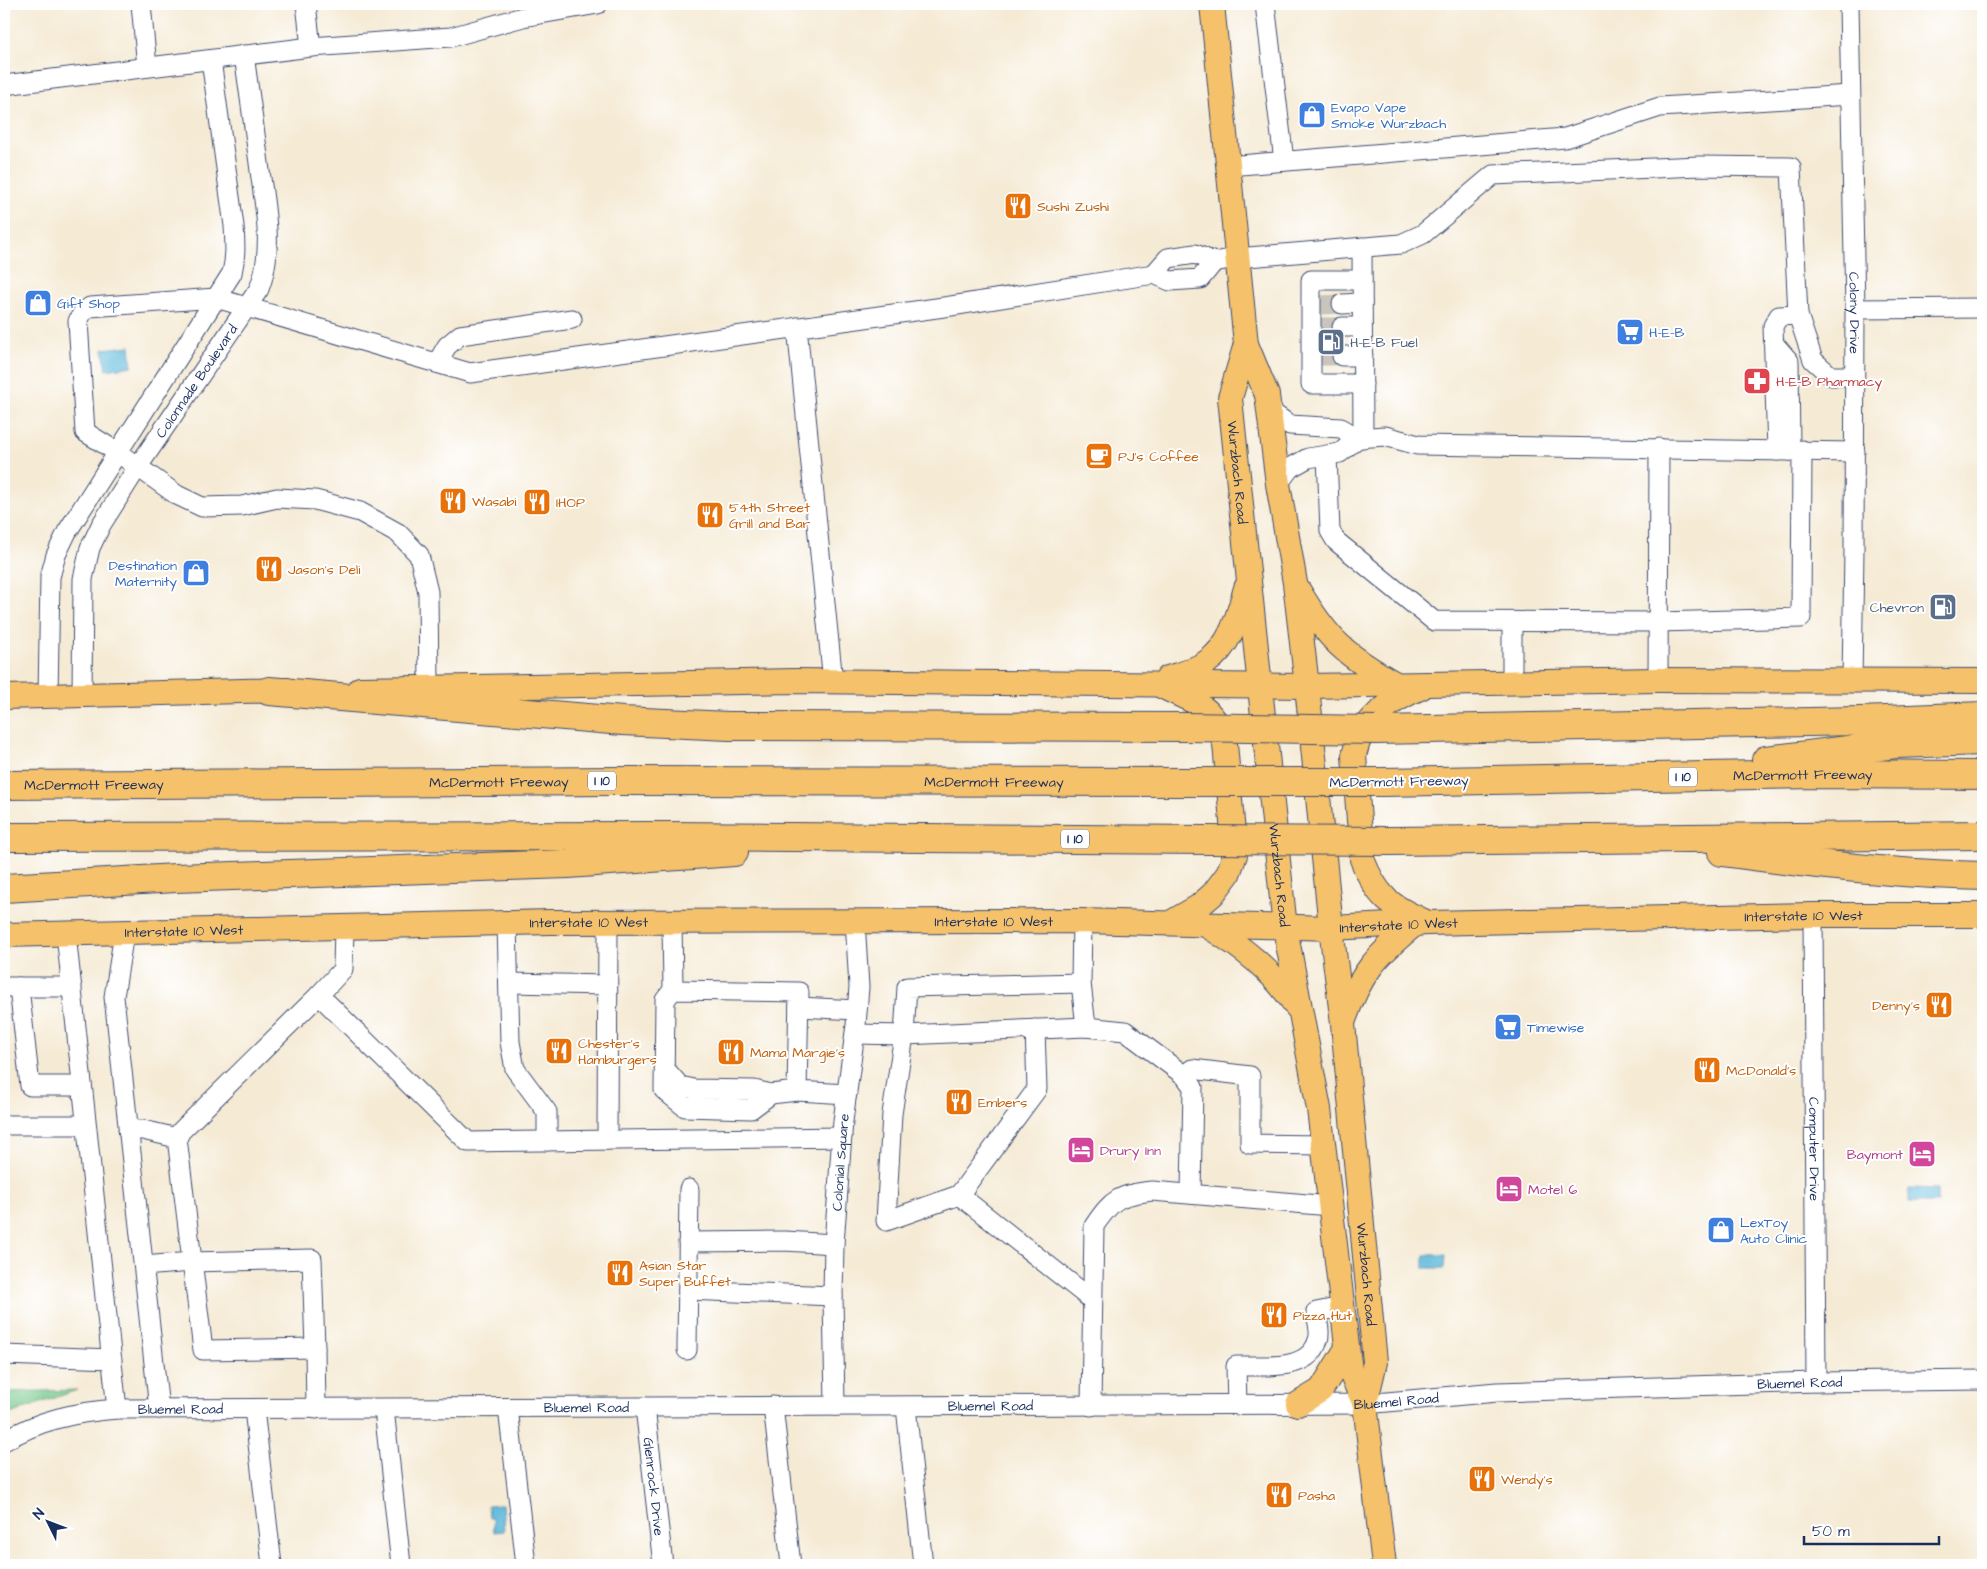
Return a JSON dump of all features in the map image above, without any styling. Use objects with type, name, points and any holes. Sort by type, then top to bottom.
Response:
[{"type":"highway","points":[[269,691],[624,721],[729,726],[1185,727],[1376,730],[1860,721],[1983,716]]},
{"type":"highway","points":[[1624,778],[1896,744],[1983,740]]},
{"type":"highway","name":"McDermott Freeway","points":[[4,785],[615,781],[1383,782],[1819,774],[1983,776]]},
{"type":"highway","name":"I 10","points":[[4,837],[666,836],[1390,841],[1983,835]]},
{"type":"highway","points":[[4,888],[176,878],[568,864],[941,838]]},
{"type":"highway","points":[[1626,839],[1818,866],[1918,875],[1983,876]]},
{"type":"main road","name":"Wurzbach Road","points":[[1212,4],[1228,166],[1225,260],[1246,344],[1267,395],[1307,686],[1331,928],[1343,1024],[1375,1362],[1365,1404]]},
{"type":"main road","name":"Wurzbach Road","points":[[1246,344],[1230,398],[1285,928],[1320,1109],[1350,1371],[1365,1404],[1384,1565]]},
{"type":"main road","points":[[1154,683],[1208,662],[1233,631],[1249,578]]},
{"type":"main road","points":[[1294,582],[1322,627],[1336,643],[1364,665],[1397,684]]},
{"type":"main road","points":[[4,697],[429,687],[833,682],[1154,683],[1307,686],[1658,680],[1983,681]]},
{"type":"main road","points":[[1154,683],[1196,703],[1207,711],[1218,724],[1225,744],[1235,855],[1228,874],[1213,894],[1198,907],[1170,923]]},
{"type":"main road","points":[[1343,1024],[1350,1001],[1379,955],[1421,924],[1381,896],[1368,874],[1362,859],[1354,756],[1357,741],[1384,708],[1406,694],[1428,684]]},
{"type":"main road","name":"Interstate 10 West","points":[[4,935],[672,921],[1082,921],[1331,928],[1421,924],[1813,915],[1983,915]]},
{"type":"main road","points":[[1204,924],[1232,941],[1267,970],[1284,988],[1300,1012]]},
{"type":"main road","points":[[1298,1404],[1321,1390],[1347,1348]]},
{"type":"street","points":[[141,4],[147,67]]},
{"type":"street","points":[[306,4],[311,47]]},
{"type":"street","points":[[4,85],[311,47],[451,37],[523,17],[598,4]]},
{"type":"street","points":[[1265,4],[1284,162]]},
{"type":"street","name":"Colony Drive","points":[[1849,4],[1855,309],[1852,682]]},
{"type":"street","name":"Colonnade Boulevard","points":[[82,696],[83,579],[90,548],[101,525],[137,468],[259,289],[265,274],[268,257],[267,227],[244,56]]},
{"type":"street","name":"Colonnade Boulevard","points":[[48,697],[50,577],[54,562],[67,532],[232,273],[236,249],[211,60]]},
{"type":"street","points":[[1228,166],[1565,138],[1660,107],[1850,96]]},
{"type":"street","points":[[429,687],[428,592],[419,555],[398,533],[360,512],[315,500],[277,498],[242,506],[202,507],[177,495],[117,452],[85,432],[78,321],[83,312],[90,307],[98,306],[216,298],[470,372],[951,306],[1154,274],[1170,281],[1200,278],[1225,260],[1401,244],[1423,234],[1492,174],[1699,166],[1791,167],[1798,315],[1813,360],[1830,376],[1854,376]]},
{"type":"street","points":[[1360,438],[1362,247]]},
{"type":"street","points":[[1362,280],[1311,280],[1316,305],[1315,356],[1311,384],[1362,384]]},
{"type":"street","points":[[1342,304],[1362,303]]},
{"type":"street","points":[[1855,309],[1983,308]]},
{"type":"street","points":[[1327,455],[1330,531],[1336,542],[1434,621],[1658,622],[1801,618],[1790,451],[1789,361],[1774,345],[1773,326],[1779,316],[1798,315]]},
{"type":"street","points":[[437,363],[447,346],[460,334],[572,319]]},
{"type":"street","points":[[797,327],[833,682]]},
{"type":"street","points":[[1342,327],[1362,327]]},
{"type":"street","points":[[1342,356],[1362,356]]},
{"type":"street","points":[[1267,395],[1274,414],[1290,425],[1341,428],[1360,438]]},
{"type":"street","points":[[1278,484],[1290,468],[1308,458],[1340,453],[1360,438],[1385,436],[1418,445],[1855,452]]},
{"type":"street","points":[[1658,680],[1659,448]]},
{"type":"street","points":[[1512,622],[1512,683]]},
{"type":"street","name":"Computer Drive","points":[[1813,915],[1816,1382]]},
{"type":"street","name":"Colonial Square","points":[[835,1406],[834,1244],[842,1137],[859,987],[855,920]]},
{"type":"street","points":[[672,921],[674,990],[665,1000],[664,1090],[685,1107],[750,1109],[771,1094],[797,1091],[847,1094]]},
{"type":"street","points":[[1082,921],[1081,983],[1086,1027]]},
{"type":"street","points":[[607,1140],[608,922]]},
{"type":"street","points":[[507,923],[510,1042],[515,1069],[547,1112],[547,1141]]},
{"type":"street","points":[[315,1348],[203,1350],[177,1138],[181,1131],[343,969],[344,927]]},
{"type":"street","points":[[124,933],[114,997],[159,1409]]},
{"type":"street","points":[[66,934],[117,1410]]},
{"type":"street","points":[[509,983],[607,985]]},
{"type":"street","points":[[1035,1029],[1037,1089],[959,1195],[886,1221],[892,1114],[904,1036],[907,987],[1081,983]]},
{"type":"street","points":[[72,987],[11,987],[30,1086],[82,1086]]},
{"type":"street","points":[[674,990],[799,992],[797,1091]]},
{"type":"street","points":[[319,995],[468,1142],[842,1137]]},
{"type":"street","points":[[799,1007],[857,1010]]},
{"type":"street","points":[[855,1034],[904,1036],[1086,1027],[1125,1030],[1185,1076],[1193,1087],[1191,1194]]},
{"type":"street","points":[[1185,1076],[1192,1069],[1250,1076],[1250,1144],[1324,1145]]},
{"type":"street","points":[[4,1125],[86,1125]]},
{"type":"street","points":[[128,1130],[143,1130],[177,1138]]},
{"type":"street","points":[[687,1350],[689,1189]]},
{"type":"street","points":[[1091,1406],[1094,1226],[1108,1206],[1127,1194],[1152,1191],[1331,1206]]},
{"type":"street","points":[[959,1195],[1092,1300]]},
{"type":"street","points":[[688,1242],[785,1241],[834,1244]]},
{"type":"street","points":[[144,1266],[191,1262],[312,1259],[316,1409]]},
{"type":"street","points":[[688,1290],[833,1296]]},
{"type":"street","points":[[1237,1405],[1236,1366],[1293,1365],[1309,1354],[1319,1339],[1316,1312],[1342,1307]]},
{"type":"street","points":[[4,1355],[112,1360]]},
{"type":"street","name":"Bluemel Road","points":[[4,1441],[54,1418],[87,1411],[117,1410],[1365,1404],[1497,1392],[1816,1382],[1983,1380]]},
{"type":"street","points":[[773,1406],[791,1565]]},
{"type":"street","name":"Glenrock Drive","points":[[645,1407],[663,1565]]},
{"type":"street","points":[[906,1407],[923,1565]]},
{"type":"street","points":[[508,1408],[526,1565]]},
{"type":"street","points":[[254,1409],[272,1565]]},
{"type":"street","points":[[384,1409],[401,1565]]},
{"type":"green space","points":[[77,1390],[18,1411],[4,1417],[4,1392]]},
{"type":"water","points":[[130,346],[132,366],[106,370],[103,349]]},
{"type":"water","points":[[1909,1188],[1937,1189],[1937,1202],[1909,1202]]},
{"type":"water","points":[[1424,1255],[1446,1255],[1445,1268],[1424,1268]]},
{"type":"water","points":[[502,1504],[504,1531],[494,1532],[493,1518],[489,1518],[488,1505]]},
{"type":"tunnel","points":[[1320,305],[1342,304]]},
{"type":"tunnel","points":[[1320,327],[1342,327]]},
{"type":"tunnel","points":[[1320,356],[1342,356]]},
{"type":"place","name":"Evapo Vape Smoke Wurzbach","points":[[1312,115]]},
{"type":"place","name":"Sushi Zushi","points":[[1018,206]]},
{"type":"place","name":"Gift Shop","points":[[38,303]]},
{"type":"place","name":"H-E-B","points":[[1630,332]]},
{"type":"place","name":"H-E-B Fuel","points":[[1331,342]]},
{"type":"place","name":"H-E-B Pharmacy","points":[[1757,381]]},
{"type":"place","name":"PJ's Coffee","points":[[1099,456]]},
{"type":"place","name":"Wasabi","points":[[453,501]]},
{"type":"place","name":"IHOP","points":[[537,502]]},
{"type":"place","name":"54th Street Grill and Bar","points":[[710,515]]},
{"type":"place","name":"Jason's Deli","points":[[269,569]]},
{"type":"place","name":"Destination Maternity","points":[[196,573]]},
{"type":"place","name":"Chevron","points":[[1943,607]]},
{"type":"place","name":"Denny's","points":[[1939,1005]]},
{"type":"place","name":"Timewise","points":[[1508,1027]]},
{"type":"place","name":"Chester's Hamburgers","points":[[559,1051]]},
{"type":"place","name":"Mama Margie's","points":[[731,1052]]},
{"type":"place","name":"McDonald's","points":[[1707,1070]]},
{"type":"place","name":"Embers","points":[[959,1102]]},
{"type":"place","name":"Drury Inn","points":[[1081,1150]]},
{"type":"place","name":"Baymont","points":[[1922,1154]]},
{"type":"place","name":"Motel 6","points":[[1509,1189]]},
{"type":"place","name":"LexToy Auto Clinic","points":[[1721,1230]]},
{"type":"place","name":"Asian Star Super Buffet","points":[[620,1273]]},
{"type":"place","name":"Pizza Hut","points":[[1274,1315]]},
{"type":"place","name":"Wendy's","points":[[1482,1479]]},
{"type":"place","name":"Pasha","points":[[1279,1495]]}]
